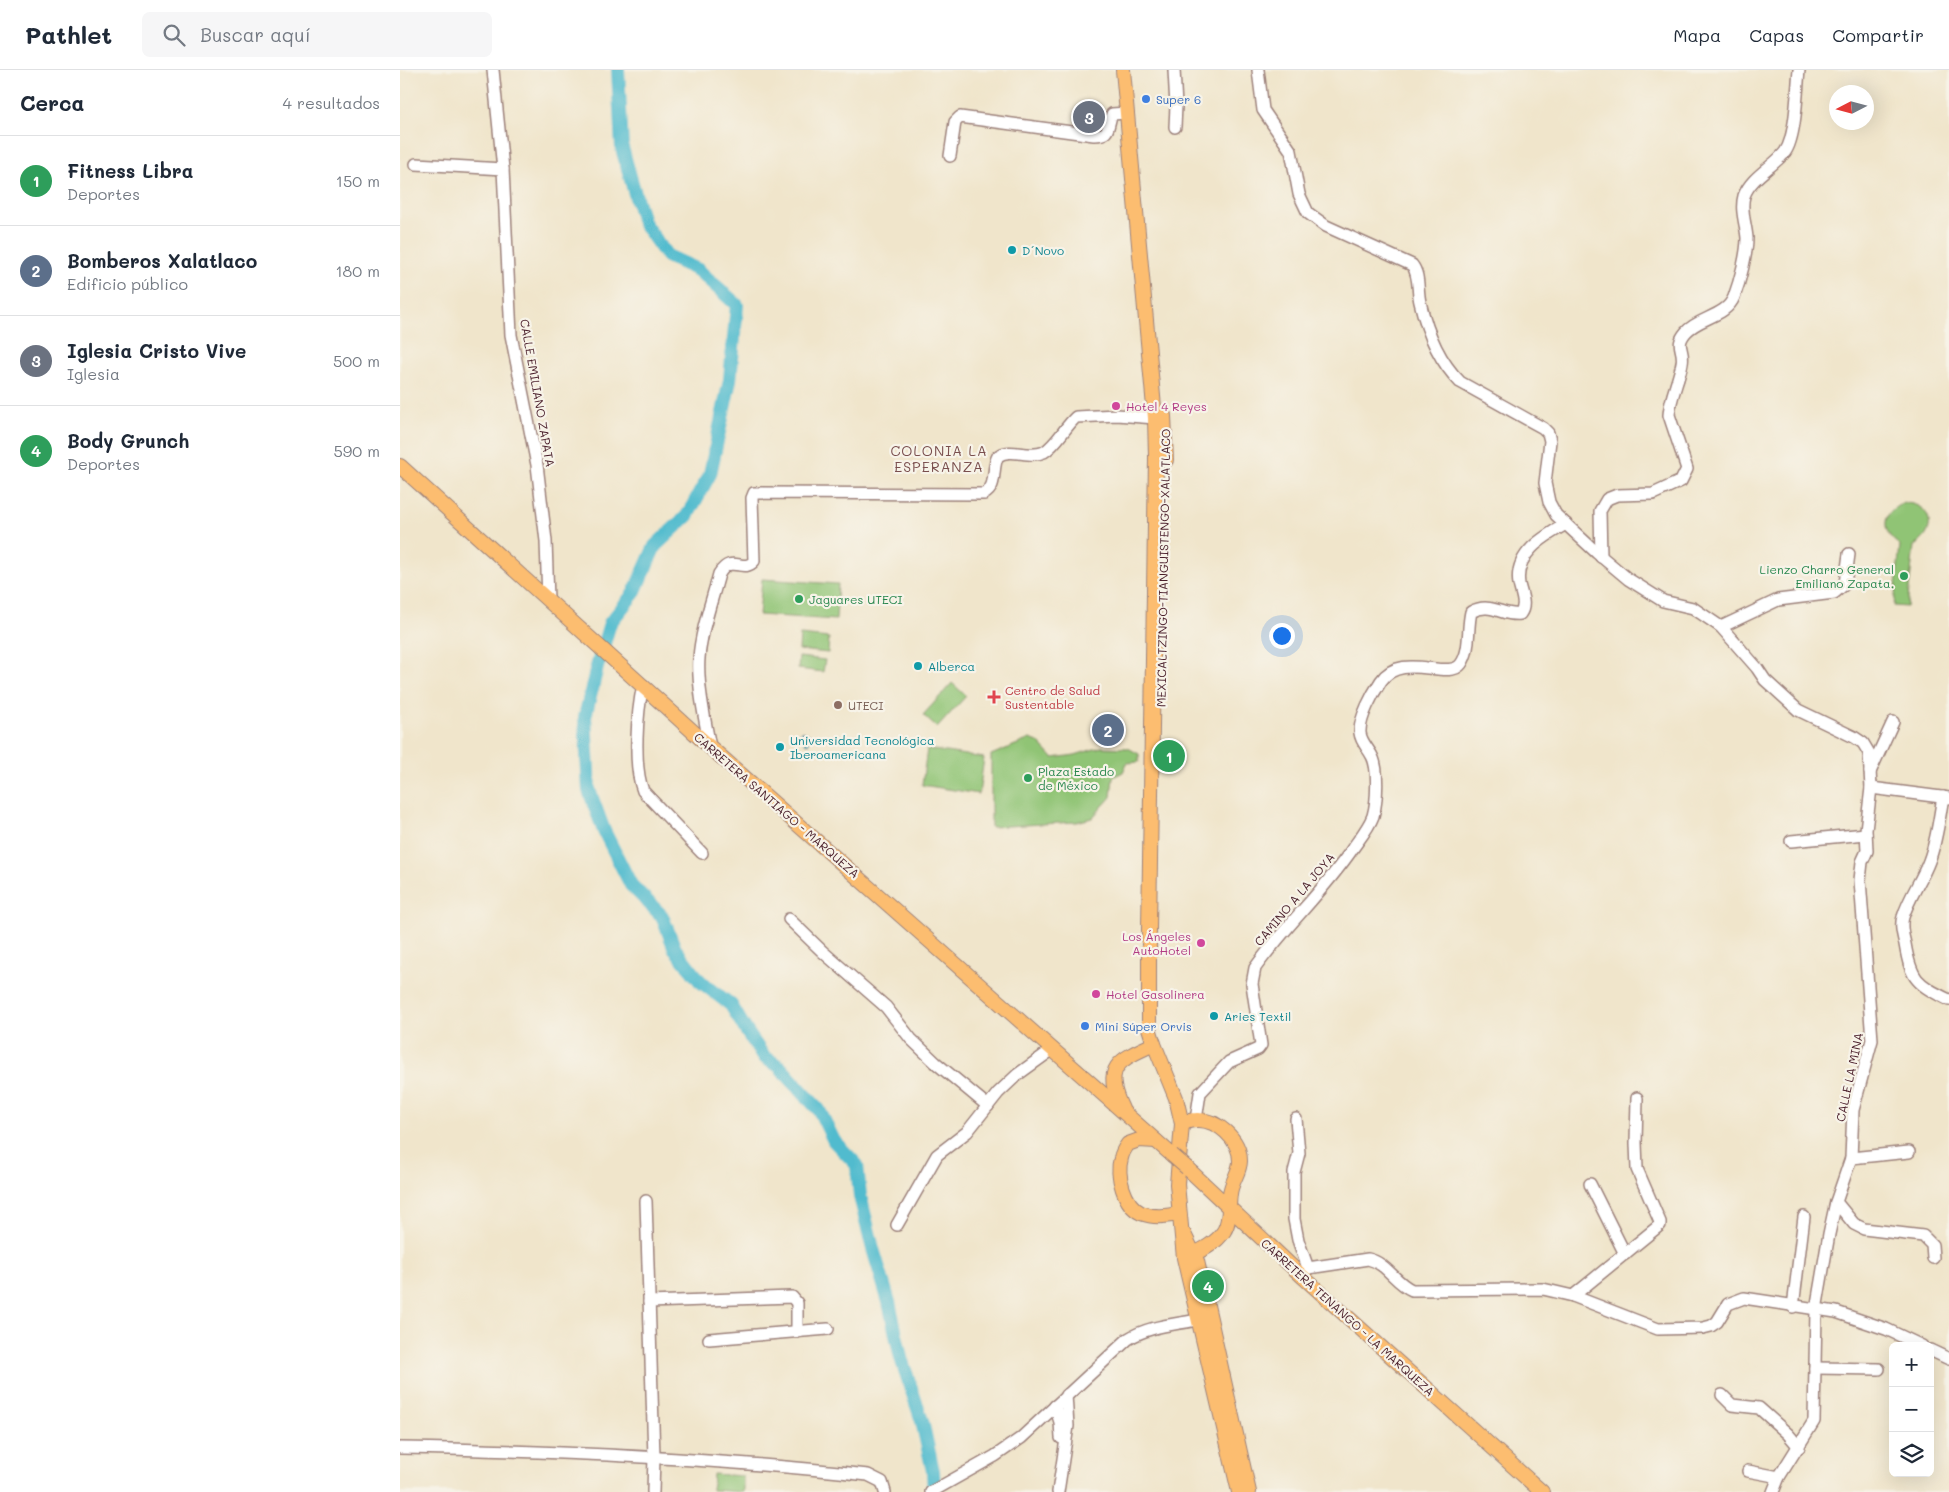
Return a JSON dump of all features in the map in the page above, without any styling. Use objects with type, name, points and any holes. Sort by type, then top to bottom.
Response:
[{"type":"main road","name":"MEXICALTZINGO-TIANGUISTENGO-XALATLACO","points":[[1123,70],[1155,418],[1149,1028],[1176,1098],[1182,1124],[1178,1171],[1180,1221],[1249,1492]]},
{"type":"main road","name":"MEXICALTZINGO-TIANGUISTENGO-XALATLACO","points":[[1131,70],[1166,437],[1156,1026],[1153,1041]]},
{"type":"main road","name":"CARRETERA SANTIAGO - MARQUEZA","points":[[400,466],[710,747],[1156,1141]]},
{"type":"main road","points":[[1123,1112],[1115,1094],[1113,1083],[1116,1069],[1120,1061],[1153,1041]]},
{"type":"main road","points":[[1182,1124],[1196,1120],[1211,1123],[1220,1128],[1232,1139],[1239,1154],[1240,1162],[1232,1184],[1230,1210],[1225,1230],[1210,1245],[1189,1256]]},
{"type":"main road","points":[[1156,1141],[1139,1140],[1128,1144],[1121,1158],[1122,1185],[1130,1203],[1139,1212],[1154,1217],[1180,1221]]},
{"type":"main road","name":"CARRETERA TENANGO - LA MARQUEZA","points":[[1156,1141],[1207,1186],[1230,1210],[1305,1272],[1542,1492]]},
{"type":"main road","points":[[1207,1186],[1232,1184]]},
{"type":"main road","name":"MEXICALTZINGO-TIANGUISTENGO-XALATLACO","points":[[1204,1318],[1239,1492]]},
{"type":"street","name":"CALLE EMILIANO ZAPATA","points":[[493,70],[503,168],[511,335],[537,465],[546,548],[548,600]]},
{"type":"street","points":[[1174,70],[1175,127]]},
{"type":"street","name":"CALLE LA MINA","points":[[1258,70],[1263,110],[1291,151],[1299,194],[1308,213],[1326,226],[1412,265],[1415,270],[1420,303],[1430,335],[1436,350],[1453,375],[1460,382],[1548,433],[1550,441],[1545,483],[1548,502],[1556,515],[1628,579],[1664,601],[1693,608],[1721,627],[1758,668],[1765,680],[1798,710],[1854,737],[1863,743],[1869,753],[1871,788],[1866,834],[1867,851],[1861,868],[1860,885],[1872,1040],[1853,1110],[1851,1158],[1836,1202],[1816,1310],[1814,1420],[1779,1477],[1773,1492]]},
{"type":"street","points":[[1601,557],[1600,512],[1607,500],[1617,496],[1653,494],[1681,481],[1687,469],[1669,415],[1669,406],[1682,363],[1683,353],[1679,342],[1688,330],[1729,306],[1734,297],[1746,247],[1743,208],[1745,194],[1758,177],[1785,152],[1791,141],[1799,70]]},
{"type":"street","points":[[950,156],[954,122],[960,117],[1102,135],[1107,132],[1112,114],[1127,114]]},
{"type":"street","points":[[416,164],[503,168]]},
{"type":"street","points":[[710,747],[700,678],[699,660],[701,644],[722,568],[730,564],[747,566],[754,561],[752,498],[754,493],[984,494],[989,491],[992,485],[995,460],[998,456],[1009,453],[1034,454],[1044,451],[1076,418],[1117,415],[1155,418]]},
{"type":"street","name":"CAMINO A LA JOYA","points":[[1196,1120],[1200,1094],[1230,1062],[1258,1050],[1261,1045],[1252,984],[1255,968],[1333,877],[1373,816],[1376,792],[1376,764],[1360,734],[1361,724],[1379,683],[1386,673],[1394,669],[1417,667],[1451,669],[1459,666],[1462,662],[1467,642],[1472,612],[1480,608],[1488,608],[1520,614],[1524,606],[1518,576],[1523,559],[1544,536],[1566,524]]},
{"type":"street","points":[[1721,627],[1778,600],[1834,593],[1845,584],[1849,554]]},
{"type":"street","points":[[642,685],[639,709],[638,759],[640,783],[643,791],[702,852]]},
{"type":"street","points":[[1870,773],[1893,722]]},
{"type":"street","points":[[1871,788],[1946,798],[1929,864],[1911,895],[1903,916],[1902,927],[1907,958],[1915,979],[1920,984],[1949,1000]]},
{"type":"street","points":[[1791,841],[1866,834]]},
{"type":"street","points":[[789,919],[886,1008],[917,1045],[988,1106]]},
{"type":"street","points":[[897,1225],[937,1155],[967,1132],[998,1093],[1017,1074],[1052,1049]]},
{"type":"street","points":[[1573,1296],[1660,1224],[1637,1169],[1637,1098]]},
{"type":"street","points":[[1296,1119],[1299,1153],[1294,1172],[1294,1219],[1305,1272],[1368,1259],[1376,1261],[1412,1290],[1543,1289],[1573,1296],[1658,1329],[1711,1326],[1717,1322],[1728,1304],[1744,1298],[1836,1312],[1886,1328],[1914,1342]]},
{"type":"street","points":[[1851,1158],[1909,1152]]},
{"type":"street","points":[[1590,1184],[1625,1254]]},
{"type":"street","points":[[646,1201],[654,1457],[653,1492]]},
{"type":"street","points":[[1836,1202],[1854,1224],[1864,1229],[1924,1236],[1932,1245],[1933,1258]]},
{"type":"street","points":[[1793,1306],[1804,1218]]},
{"type":"street","points":[[649,1302],[792,1297],[797,1303],[798,1332]]},
{"type":"street","points":[[935,1489],[995,1456],[1021,1438],[1128,1339],[1141,1331],[1157,1326],[1204,1318]]},
{"type":"street","points":[[709,1339],[828,1330]]},
{"type":"street","points":[[1934,1352],[1949,1359]]},
{"type":"street","points":[[1815,1368],[1879,1370]]},
{"type":"street","points":[[1058,1492],[1068,1426],[1066,1395]]},
{"type":"street","points":[[1722,1395],[1732,1405],[1761,1409],[1788,1434],[1798,1447]]},
{"type":"street","points":[[1053,1492],[1061,1436],[1060,1422],[1055,1406]]},
{"type":"street","points":[[400,1448],[519,1450],[750,1463],[868,1475],[882,1482],[885,1492]]},
{"type":"street","points":[[1748,1471],[1779,1477]]},
{"type":"green space","name":"Lienzo Charro General Emiliano Zapata.","points":[[1905,503],[1922,508],[1929,520],[1927,534],[1914,546],[1907,607],[1894,606],[1900,545],[1893,540],[1886,528],[1886,522],[1891,511]]},
{"type":"green space","name":"Jaguares UTECI","points":[[762,579],[838,584],[836,620],[759,615]]},
{"type":"green space","points":[[800,635],[829,638],[828,653],[799,650]]},
{"type":"green space","points":[[799,657],[825,660],[823,672],[798,669]]},
{"type":"green space","points":[[952,683],[966,696],[937,728],[923,715]]},
{"type":"green space","points":[[1030,739],[1038,742],[1053,758],[1075,755],[1101,747],[1128,748],[1139,754],[1139,762],[1127,763],[1123,772],[1113,777],[1111,797],[1092,818],[1076,822],[991,827],[991,755]]},
{"type":"green space","points":[[927,749],[984,758],[979,794],[922,785]]},
{"type":"green space","points":[[713,1474],[743,1476],[743,1492],[712,1490]]},
{"type":"water","points":[[802,731],[812,736],[808,744],[805,743],[804,738],[799,736]]},
{"type":"waterway","points":[[618,70],[622,148],[643,222],[667,256],[698,270],[737,305],[730,380],[710,474],[687,516],[655,546],[634,593],[610,623],[585,717],[589,790],[604,831],[631,885],[662,916],[675,949],[700,981],[731,1005],[764,1057],[779,1066],[819,1110],[834,1141],[857,1165],[860,1196],[873,1249],[889,1302],[901,1358],[922,1421],[933,1471],[934,1492]]},
{"type":"place","name":"Super 6","points":[[1146,99]]},
{"type":"place","name":"Iglesia Cristo Vive","points":[[1089,117]]},
{"type":"place","name":"D´Novo","points":[[1012,250]]},
{"type":"place","name":"Hotel 4 Reyes","points":[[1116,406]]},
{"type":"place","name":"Lienzo Charro General Emiliano Zapata.","points":[[1904,576]]},
{"type":"place","name":"Jaguares UTECI","points":[[799,599]]},
{"type":"place","name":"Alberca","points":[[918,666]]},
{"type":"place","name":"Centro de Salud Sustentable","points":[[994,697]]},
{"type":"place","name":"UTECI","points":[[838,705]]},
{"type":"place","name":"Bomberos Xalatlaco","points":[[1108,730]]},
{"type":"place","name":"Universidad Tecnológica Iberoamericana","points":[[780,747]]},
{"type":"place","name":"Fitness Libra","points":[[1169,756]]},
{"type":"place","name":"Plaza Estado de México","points":[[1028,778]]},
{"type":"place","name":"Los Ángeles AutoHotel","points":[[1201,943]]},
{"type":"place","name":"Hotel Gasolinera","points":[[1096,994]]},
{"type":"place","name":"Aries Textil","points":[[1214,1016]]},
{"type":"place","name":"Mini Súper Orvis","points":[[1085,1026]]},
{"type":"place","name":"Body Grunch","points":[[1208,1286]]},
{"type":"district","name":"COLONIA LA ESPERANZA","points":[[939,458]]}]
